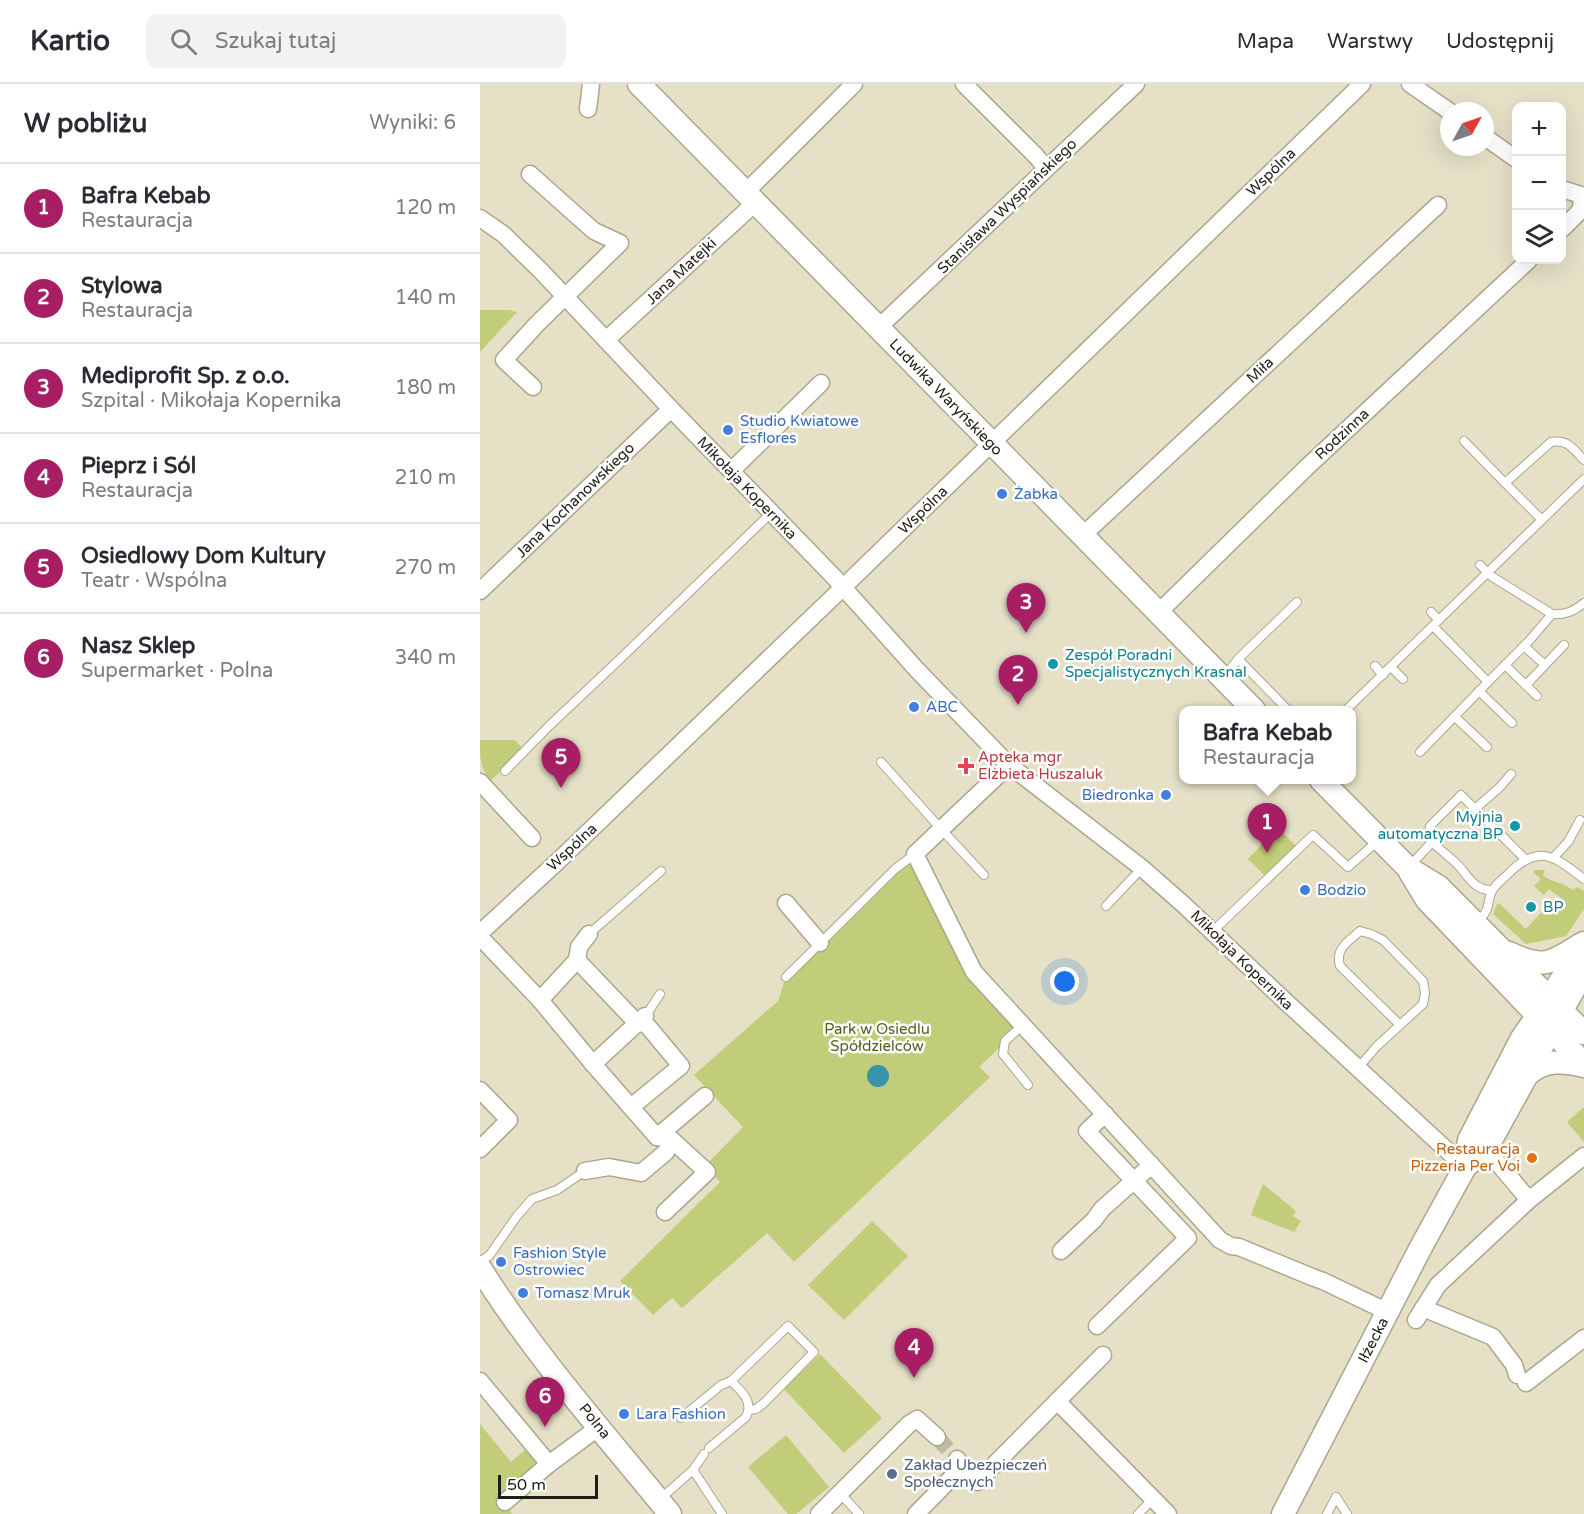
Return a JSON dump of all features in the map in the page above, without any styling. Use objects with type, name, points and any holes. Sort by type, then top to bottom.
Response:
[{"type":"main road","name":"Ludwika Waryńskiego","points":[[639,84],[1249,706]]},
{"type":"main road","points":[[1326,784],[1408,868],[1427,900],[1550,1013],[1584,1034]]},
{"type":"main road","points":[[1408,868],[1439,887],[1502,950],[1550,1013],[1584,1065]]},
{"type":"main road","points":[[1502,950],[1522,959],[1544,963],[1561,957],[1584,944]]},
{"type":"main road","name":"Iłżecka","points":[[1465,1167],[1486,1149],[1527,1075],[1550,1013],[1584,944]]},
{"type":"main road","name":"Iłżecka","points":[[1283,1514],[1465,1167],[1469,1140],[1522,1038],[1550,1013]]},
{"type":"main road","points":[[1527,1075],[1536,1067],[1552,1062],[1584,1065]]},
{"type":"main road","name":"Polna","points":[[480,1268],[527,1337],[664,1507]]},
{"type":"street","points":[[588,109],[591,84]]},
{"type":"street","name":"Jana Matejki","points":[[606,340],[750,197],[854,84]]},
{"type":"street","points":[[964,84],[1046,168]]},
{"type":"street","name":"Stanisława Wyspiańskiego","points":[[878,328],[1136,84]]},
{"type":"street","name":"Wspólna","points":[[480,935],[992,444],[1362,84]]},
{"type":"street","points":[[1410,84],[1440,105]]},
{"type":"street","points":[[1494,143],[1512,156]]},
{"type":"street","points":[[530,174],[594,231],[620,243],[537,324],[504,360],[533,387]]},
{"type":"street","points":[[1566,190],[1584,196],[1580,212],[1566,225]]},
{"type":"street","name":"Miła","points":[[1082,536],[1438,205]]},
{"type":"street","name":"Mikołaja Kopernika","points":[[480,218],[503,234],[565,297],[843,587],[918,671],[1009,765],[1142,868],[1465,1167]]},
{"type":"street","name":"Rodzinna","points":[[1158,613],[1307,467],[1525,264]]},
{"type":"street","points":[[731,471],[821,383]]},
{"type":"street","name":"Jana Kochanowskiego","points":[[480,591],[671,409]]},
{"type":"street","points":[[1009,765],[915,854],[974,972],[1220,1240],[1323,1281],[1388,1312]]},
{"type":"street","points":[[480,782],[532,838]]},
{"type":"street","points":[[786,903],[820,943]]},
{"type":"street","points":[[540,1000],[577,960],[579,947],[589,934]]},
{"type":"street","points":[[480,935],[540,1000],[631,1107],[665,1139],[707,1172],[665,1212]]},
{"type":"street","points":[[577,960],[642,1019],[681,1066],[631,1107]]},
{"type":"street","points":[[593,1064],[642,1019]]},
{"type":"street","points":[[480,1090],[509,1120],[480,1149]]},
{"type":"street","points":[[585,1171],[609,1167],[641,1173],[666,1152],[665,1139],[705,1096]]},
{"type":"street","points":[[1105,1114],[1087,1131],[1188,1238]]},
{"type":"street","points":[[1486,1149],[1529,1200]]},
{"type":"street","points":[[1584,1156],[1529,1200],[1438,1285],[1419,1314],[1493,1337],[1514,1365],[1521,1379],[1584,1338]]},
{"type":"street","points":[[1061,1251],[1151,1164]]},
{"type":"street","points":[[1097,1326],[1205,1222]]},
{"type":"street","points":[[916,1514],[959,1463],[978,1482],[1102,1355]]},
{"type":"street","points":[[480,1381],[549,1464]]},
{"type":"street","points":[[1057,1401],[1168,1514]]},
{"type":"street","points":[[819,1514],[909,1424],[917,1419],[937,1437]]},
{"type":"street","points":[[505,1502],[549,1464],[599,1427]]},
{"type":"lane","points":[[1505,483],[1551,442],[1560,440],[1569,445],[1584,460]]},
{"type":"lane","points":[[1464,441],[1542,520]]},
{"type":"lane","points":[[1351,706],[1584,479]]},
{"type":"lane","points":[[505,771],[771,513]]},
{"type":"lane","points":[[1480,564],[1491,576],[1552,614],[1572,612],[1584,603]]},
{"type":"lane","points":[[1223,679],[1238,659],[1297,602]]},
{"type":"lane","points":[[1431,612],[1436,623],[1488,682]]},
{"type":"lane","points":[[1420,752],[1524,646],[1552,614]]},
{"type":"lane","points":[[1526,685],[1564,645]]},
{"type":"lane","points":[[1524,646],[1545,665]]},
{"type":"lane","points":[[1238,659],[1283,706]]},
{"type":"lane","points":[[1505,665],[1537,696]]},
{"type":"lane","points":[[1375,666],[1383,675]]},
{"type":"lane","points":[[1391,667],[1403,679]]},
{"type":"lane","points":[[1479,691],[1512,723]]},
{"type":"lane","points":[[1455,717],[1487,747]]},
{"type":"lane","points":[[881,762],[984,875]]},
{"type":"lane","points":[[1476,808],[1500,787],[1510,774]]},
{"type":"lane","points":[[1492,890],[1485,890],[1475,885],[1432,842],[1430,836],[1430,826],[1461,795],[1525,859]]},
{"type":"lane","points":[[1553,858],[1568,842],[1580,820]]},
{"type":"lane","points":[[1212,932],[1313,835],[1348,867],[1380,839]]},
{"type":"lane","points":[[1408,868],[1432,842]]},
{"type":"lane","points":[[786,977],[895,869],[915,854]]},
{"type":"lane","points":[[1476,924],[1486,912],[1492,890],[1525,859],[1535,856],[1553,858],[1584,879]]},
{"type":"lane","points":[[1106,906],[1142,868]]},
{"type":"lane","points":[[589,934],[661,871]]},
{"type":"lane","points":[[1358,1068],[1423,1004],[1425,993],[1423,981],[1383,940],[1371,933],[1360,931],[1341,948],[1338,958],[1340,966],[1400,1025]]},
{"type":"lane","points":[[642,1019],[660,994]]},
{"type":"lane","points":[[1023,1025],[1005,1041],[1002,1054],[1028,1085]]},
{"type":"lane","points":[[480,1261],[489,1256],[532,1199],[557,1190],[585,1171]]},
{"type":"lane","points":[[681,1418],[721,1385],[731,1381],[789,1326],[814,1352],[764,1403],[756,1409],[749,1410]]},
{"type":"lane","points":[[664,1507],[706,1451],[747,1416],[749,1404],[731,1381]]},
{"type":"lane","points":[[693,1470],[722,1514]]},
{"type":"lane","points":[[840,1493],[859,1514]]},
{"type":"lane","points":[[1327,1514],[1336,1497],[1347,1514]]},
{"type":"lane","points":[[1138,1514],[1154,1498]]},
{"type":"green space","points":[[480,310],[517,312],[480,352]]},
{"type":"green space","points":[[480,740],[515,740],[524,750],[490,781],[481,762]]},
{"type":"green space","points":[[1278,828],[1296,846],[1266,877],[1248,859]]},
{"type":"green space","name":"Park w Osiedlu Spółdzielców","points":[[915,854],[974,972],[1023,1025],[979,1067],[990,1077],[794,1262],[767,1233],[682,1308],[672,1298],[653,1315],[620,1281],[720,1182],[705,1166],[743,1127],[694,1075],[778,1001],[786,977]]},
{"type":"green space","points":[[1545,870],[1543,876],[1573,890],[1577,887],[1584,891],[1584,909],[1566,936],[1526,944],[1493,914],[1499,903],[1526,929],[1551,902],[1555,905],[1561,898],[1549,889],[1544,895],[1534,886],[1541,879],[1533,872]]},
{"type":"green space","points":[[1584,1107],[1584,1142],[1567,1122]]},
{"type":"green space","points":[[1263,1184],[1296,1211],[1293,1216],[1301,1221],[1294,1232],[1251,1215]]},
{"type":"green space","points":[[872,1221],[908,1256],[844,1320],[808,1285]]},
{"type":"green space","points":[[820,1354],[882,1418],[844,1453],[784,1389]]},
{"type":"green space","points":[[480,1424],[511,1462],[532,1444],[549,1464],[505,1502],[512,1514],[480,1514]]},
{"type":"green space","points":[[786,1435],[829,1487],[796,1514],[788,1514],[748,1467]]},
{"type":"water","points":[[874,1065],[882,1065],[889,1072],[889,1080],[882,1087],[874,1087],[867,1080],[867,1072]]},
{"type":"tunnel","points":[[937,1437],[957,1459]]},
{"type":"place","name":"Studio Kwiatowe Esflores","points":[[728,430]]},
{"type":"place","name":"Żabka","points":[[1002,494]]},
{"type":"place","name":"Mediprofit Sp. z o.o.","points":[[1026,633]]},
{"type":"place","name":"Zespół Poradni Specjalistycznych Krasnal","points":[[1053,664]]},
{"type":"place","name":"Stylowa","points":[[1018,705]]},
{"type":"place","name":"ABC","points":[[914,707]]},
{"type":"place","name":"Apteka mgr Elżbieta Huszaluk","points":[[966,766]]},
{"type":"place","name":"Osiedlowy Dom Kultury","points":[[561,788]]},
{"type":"place","name":"Biedronka","points":[[1166,795]]},
{"type":"place","name":"Myjnia automatyczna BP","points":[[1515,826]]},
{"type":"place","name":"Bafra Kebab","points":[[1267,853]]},
{"type":"place","name":"Bodzio","points":[[1305,890]]},
{"type":"place","name":"BP","points":[[1531,907]]},
{"type":"place","name":"Restauracja Pizzeria Per Voi","points":[[1532,1158]]},
{"type":"place","name":"Fashion Style Ostrowiec","points":[[501,1262]]},
{"type":"place","name":"Tomasz Mruk","points":[[523,1293]]},
{"type":"place","name":"Pieprz i Sól","points":[[914,1378]]},
{"type":"place","name":"Lara Fashion","points":[[624,1414]]},
{"type":"place","name":"Nasz Sklep","points":[[545,1427]]},
{"type":"place","name":"Zakład Ubezpieczeń Społecznych","points":[[892,1474]]}]
